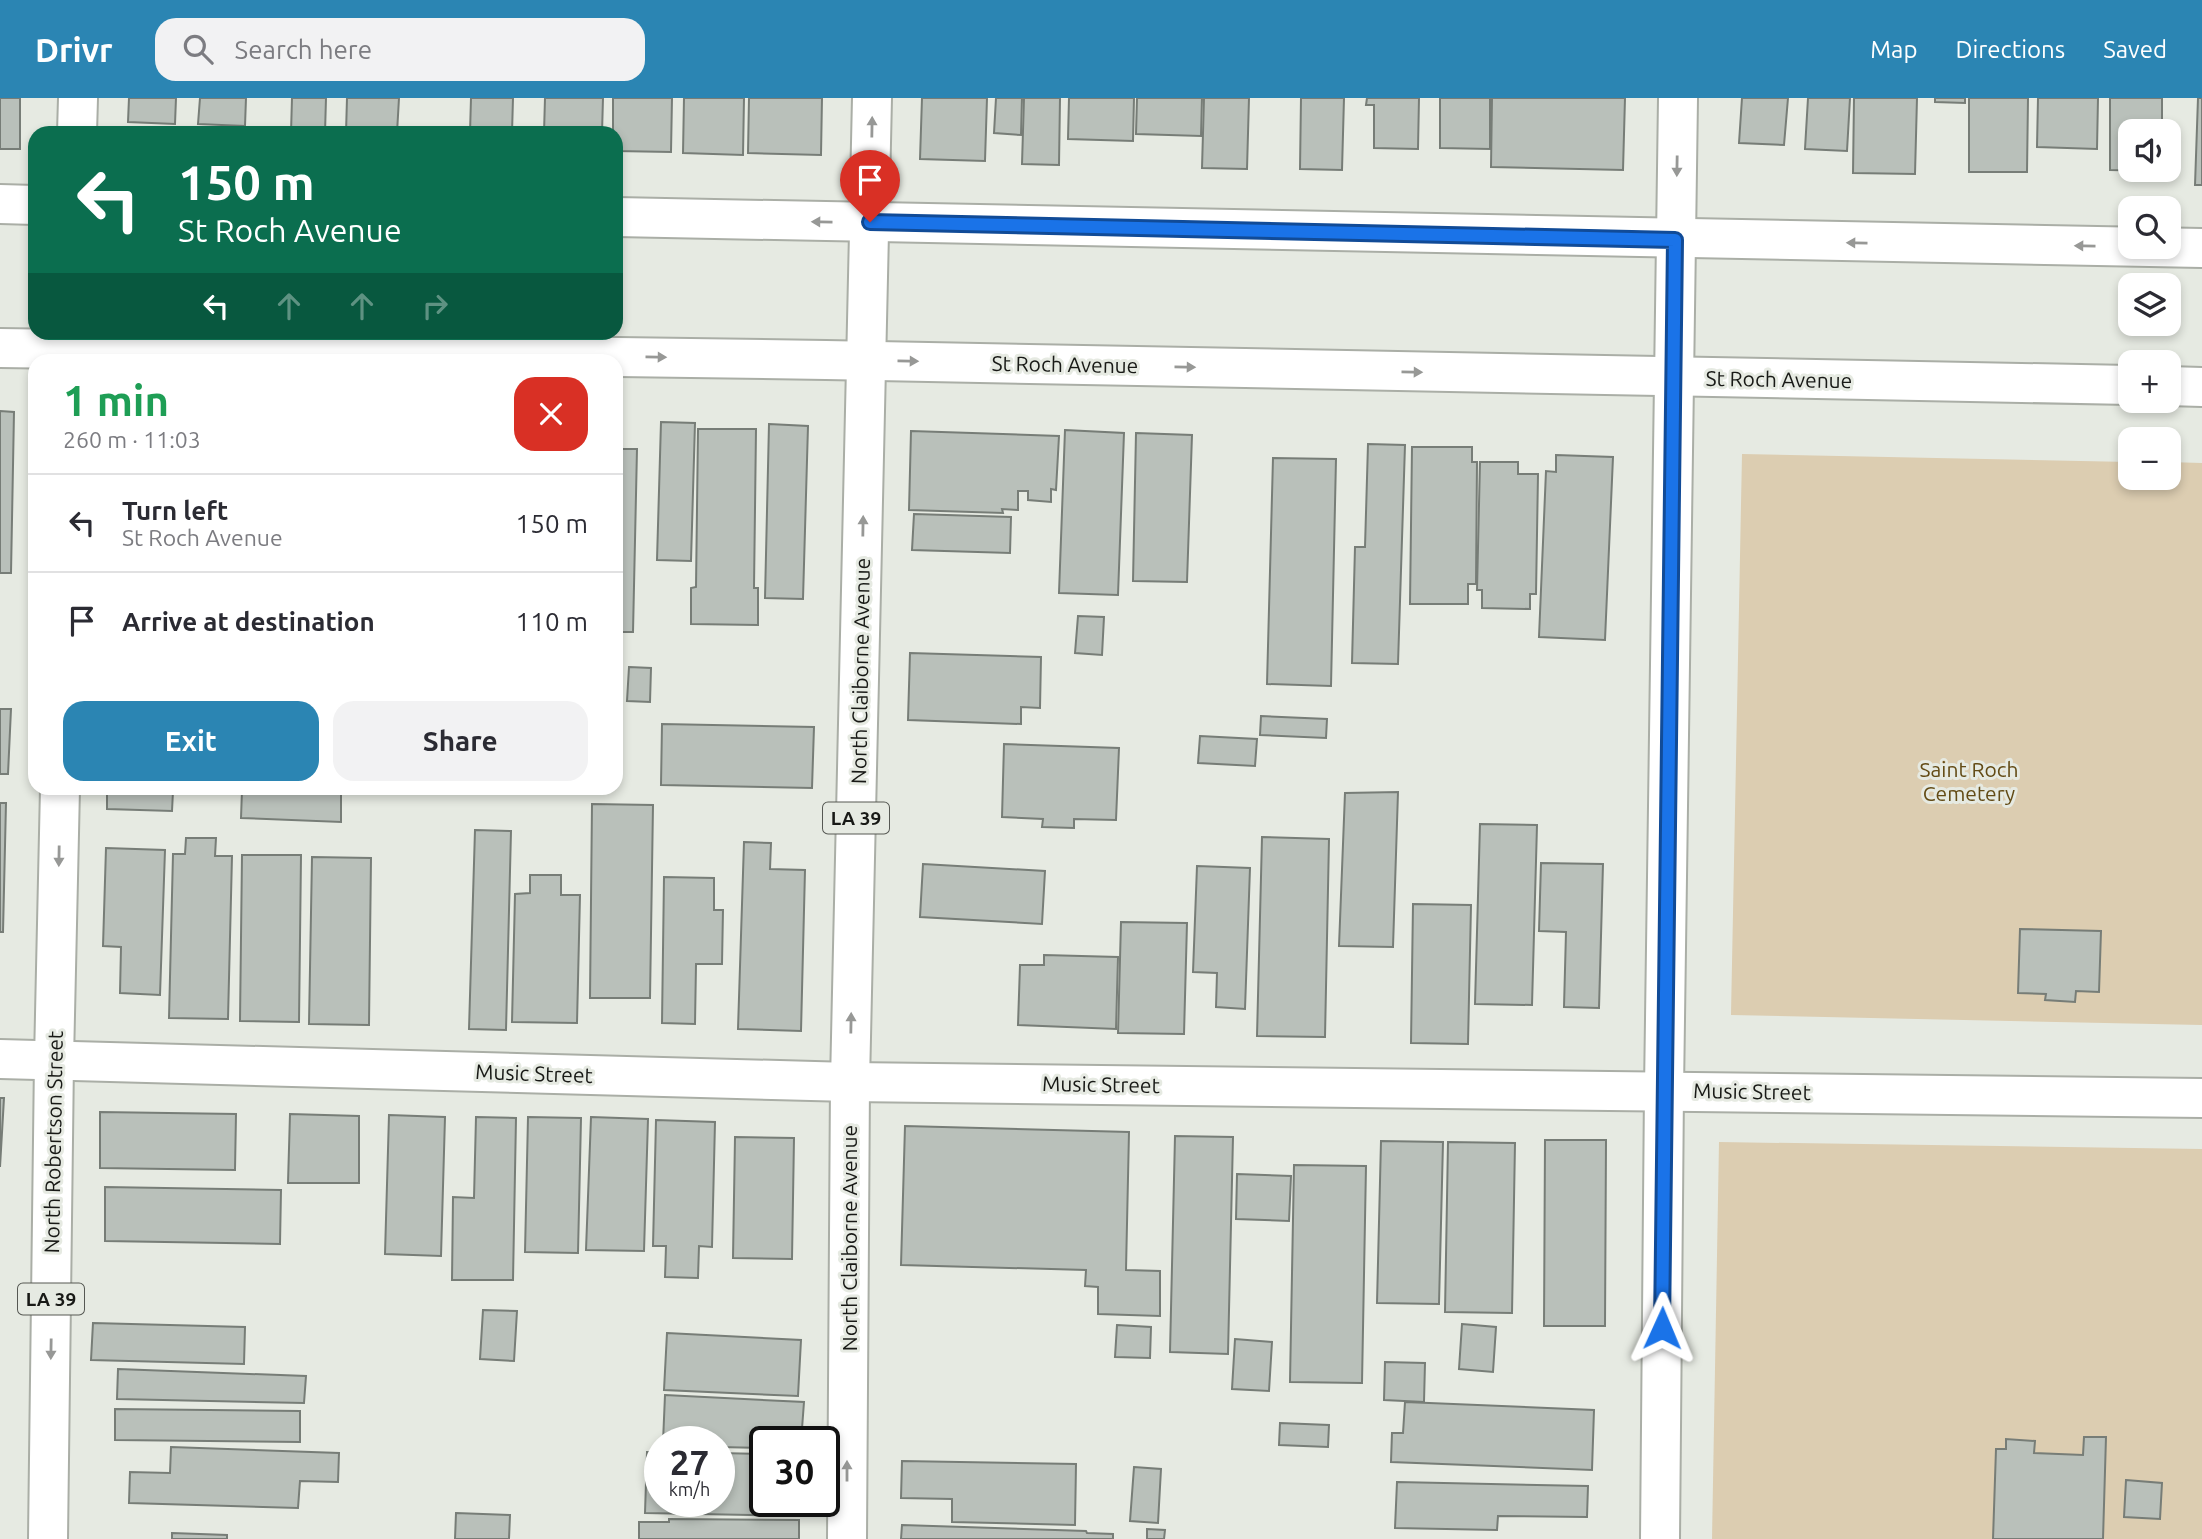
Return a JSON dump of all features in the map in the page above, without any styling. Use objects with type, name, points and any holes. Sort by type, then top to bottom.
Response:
[{"type":"street","points":[[77,126],[78,98]]},
{"type":"street","name":"North Claiborne Avenue","points":[[847,1539],[850,1082],[872,98]]},
{"type":"street","points":[[1660,1539],[1678,98]]},
{"type":"street","points":[[0,204],[28,205]]},
{"type":"street","points":[[623,217],[1675,240],[2202,248]]},
{"type":"street","name":"St Roch Avenue","points":[[0,348],[500,354]]},
{"type":"street","name":"St Roch Avenue","points":[[623,356],[2118,386]]},
{"type":"street","points":[[2181,386],[2202,387]]},
{"type":"street","name":"North Robertson Street","points":[[48,1539],[60,795]]},
{"type":"street","name":"Music Street","points":[[0,1059],[850,1082],[2202,1098]]},
{"type":"green space","name":"Saint Roch Cemetery","points":[[1742,454],[2118,462],[2118,490],[2181,490],[2181,462],[2202,463],[2202,1025],[1731,1015]]},
{"type":"green space","points":[[1719,1142],[2202,1149],[2202,1539],[1712,1539]]},
{"type":"building","points":[[0,98],[20,98],[20,149],[0,149]]},
{"type":"building","points":[[129,98],[176,98],[175,124],[128,122]]},
{"type":"building","points":[[200,98],[246,98],[245,126],[198,124]]},
{"type":"building","points":[[292,98],[326,98],[325,126],[291,126]]},
{"type":"building","points":[[347,98],[399,98],[397,126],[346,126]]},
{"type":"building","points":[[471,98],[513,98],[512,126],[470,126]]},
{"type":"building","points":[[545,98],[603,98],[602,126],[544,126]]},
{"type":"building","points":[[613,98],[672,98],[671,152],[623,151],[623,126],[613,126]]},
{"type":"building","points":[[684,98],[744,98],[743,155],[683,153]]},
{"type":"building","points":[[749,98],[822,98],[821,155],[748,153]]},
{"type":"building","points":[[922,98],[987,98],[985,161],[920,159]]},
{"type":"building","points":[[996,98],[1022,98],[1021,135],[994,133]]},
{"type":"building","points":[[1024,98],[1060,98],[1059,165],[1022,164]]},
{"type":"building","points":[[1069,98],[1134,98],[1133,141],[1068,139]]},
{"type":"building","points":[[1137,98],[1202,98],[1201,136],[1136,134]]},
{"type":"building","points":[[1204,98],[1249,98],[1247,169],[1202,168]]},
{"type":"building","points":[[1301,98],[1344,98],[1342,170],[1300,169]]},
{"type":"building","points":[[1367,98],[1419,98],[1418,149],[1374,148],[1374,105],[1366,105]]},
{"type":"building","points":[[1440,98],[1490,98],[1490,149],[1440,148]]},
{"type":"building","points":[[1492,98],[1625,98],[1623,170],[1491,167]]},
{"type":"building","points":[[1742,98],[1788,98],[1784,145],[1739,143]]},
{"type":"building","points":[[1808,98],[1850,98],[1847,151],[1805,149]]},
{"type":"building","points":[[1854,98],[1917,98],[1915,174],[1853,173]]},
{"type":"building","points":[[1935,98],[1965,98],[1965,103],[1935,102]]},
{"type":"building","points":[[1969,98],[2028,98],[2027,172],[1969,172]]},
{"type":"building","points":[[2038,98],[2098,98],[2097,149],[2037,147]]},
{"type":"building","points":[[2110,98],[2162,98],[2162,119],[2118,119],[2118,170],[2110,170]]},
{"type":"building","points":[[2198,98],[2202,98],[2202,185],[2195,185]]},
{"type":"building","points":[[0,411],[14,412],[11,573],[0,573]]},
{"type":"building","points":[[661,422],[695,423],[691,561],[657,560]]},
{"type":"building","points":[[769,424],[808,426],[803,599],[765,598]]},
{"type":"building","points":[[698,429],[756,429],[754,588],[758,588],[758,625],[691,624],[691,588],[696,587]]},
{"type":"building","points":[[1065,430],[1124,433],[1118,595],[1059,593]]},
{"type":"building","points":[[911,431],[1059,436],[1056,490],[1051,489],[1051,502],[1028,500],[1028,491],[1018,491],[1018,510],[1002,509],[1003,513],[909,510]]},
{"type":"building","points":[[1136,433],[1192,435],[1187,582],[1133,581]]},
{"type":"building","points":[[1368,444],[1405,445],[1398,664],[1352,663],[1355,547],[1365,547]]},
{"type":"building","points":[[1412,447],[1472,447],[1472,462],[1477,462],[1476,584],[1468,584],[1468,604],[1410,604]]},
{"type":"building","points":[[623,449],[637,449],[633,632],[623,632]]},
{"type":"building","points":[[1556,455],[1613,457],[1605,640],[1539,637],[1546,471],[1556,472]]},
{"type":"building","points":[[1273,458],[1336,459],[1331,686],[1267,684]]},
{"type":"building","points":[[1480,462],[1518,462],[1518,474],[1538,474],[1536,594],[1530,594],[1530,609],[1482,608],[1482,590],[1477,590]]},
{"type":"building","points":[[914,514],[1011,517],[1010,553],[912,550]]},
{"type":"building","points":[[1078,616],[1104,617],[1102,655],[1075,653]]},
{"type":"building","points":[[910,653],[1041,657],[1040,708],[1021,707],[1021,724],[908,720]]},
{"type":"building","points":[[629,667],[651,668],[650,702],[627,701]]},
{"type":"building","points":[[0,709],[11,709],[8,774],[0,774]]},
{"type":"building","points":[[1261,716],[1327,719],[1326,738],[1260,735]]},
{"type":"building","points":[[662,724],[814,727],[812,788],[661,785]]},
{"type":"building","points":[[1200,736],[1257,739],[1255,766],[1198,763]]},
{"type":"building","points":[[1004,744],[1119,748],[1116,820],[1074,819],[1074,828],[1042,827],[1043,819],[1002,817]]},
{"type":"building","points":[[1398,792],[1393,947],[1339,946],[1345,793]]},
{"type":"building","points":[[107,795],[173,795],[172,811],[107,809]]},
{"type":"building","points":[[242,795],[341,795],[341,822],[241,818]]},
{"type":"building","points":[[0,803],[6,803],[3,932],[0,932]]},
{"type":"building","points":[[592,804],[653,805],[650,998],[590,998]]},
{"type":"building","points":[[1480,824],[1537,825],[1532,1005],[1475,1004]]},
{"type":"building","points":[[475,830],[511,831],[506,1030],[469,1029]]},
{"type":"building","points":[[1262,837],[1329,839],[1325,1037],[1257,1036]]},
{"type":"building","points":[[186,838],[216,838],[215,856],[232,856],[228,1019],[169,1018],[173,854],[185,854]]},
{"type":"building","points":[[744,842],[771,843],[770,869],[805,870],[801,1031],[738,1029]]},
{"type":"building","points":[[106,848],[165,850],[160,995],[120,993],[121,947],[103,946]]},
{"type":"building","points":[[242,855],[301,855],[299,1022],[240,1021]]},
{"type":"building","points":[[312,857],[371,858],[369,1025],[309,1024]]},
{"type":"building","points":[[1541,863],[1603,864],[1599,1008],[1564,1007],[1566,932],[1539,931]]},
{"type":"building","points":[[923,864],[1045,871],[1042,924],[920,917]]},
{"type":"building","points":[[1197,866],[1250,868],[1245,1009],[1216,1007],[1217,973],[1193,972]]},
{"type":"building","points":[[530,875],[561,875],[561,895],[580,895],[577,1023],[512,1022],[515,894],[530,893]]},
{"type":"building","points":[[664,877],[714,878],[714,910],[723,910],[722,964],[696,964],[695,1024],[662,1023]]},
{"type":"building","points":[[1413,904],[1471,905],[1468,1044],[1411,1043]]},
{"type":"building","points":[[1121,922],[1187,923],[1184,1034],[1118,1033]]},
{"type":"building","points":[[2020,929],[2101,931],[2099,992],[2076,991],[2075,1002],[2045,1000],[2046,994],[2018,993]]},
{"type":"building","points":[[1044,955],[1118,957],[1116,1029],[1018,1025],[1020,965],[1044,965]]},
{"type":"building","points":[[0,1098],[4,1098],[0,1167]]},
{"type":"building","points":[[100,1112],[236,1114],[235,1170],[100,1168]]},
{"type":"building","points":[[290,1114],[359,1116],[359,1183],[288,1183]]},
{"type":"building","points":[[389,1115],[445,1117],[441,1256],[385,1254]]},
{"type":"building","points":[[476,1117],[516,1118],[513,1280],[452,1280],[453,1197],[474,1198]]},
{"type":"building","points":[[528,1117],[581,1118],[578,1253],[525,1252]]},
{"type":"building","points":[[591,1117],[648,1119],[644,1251],[586,1250]]},
{"type":"building","points":[[656,1120],[715,1122],[712,1247],[699,1246],[698,1278],[665,1277],[666,1246],[653,1246]]},
{"type":"building","points":[[905,1126],[1129,1132],[1126,1270],[1160,1271],[1160,1316],[1098,1314],[1098,1287],[1085,1286],[1086,1270],[901,1265]]},
{"type":"building","points":[[1175,1136],[1233,1137],[1228,1354],[1170,1352]]},
{"type":"building","points":[[735,1137],[794,1138],[792,1259],[733,1258]]},
{"type":"building","points":[[1545,1140],[1606,1140],[1605,1326],[1544,1326]]},
{"type":"building","points":[[1381,1141],[1443,1142],[1439,1304],[1377,1303]]},
{"type":"building","points":[[1448,1142],[1515,1143],[1512,1313],[1445,1312]]},
{"type":"building","points":[[1294,1165],[1366,1166],[1362,1383],[1290,1382]]},
{"type":"building","points":[[1237,1174],[1291,1176],[1289,1221],[1236,1219]]},
{"type":"building","points":[[105,1187],[281,1190],[280,1244],[105,1241]]},
{"type":"building","points":[[483,1310],[517,1311],[514,1361],[480,1359]]},
{"type":"building","points":[[93,1323],[245,1327],[244,1364],[91,1360]]},
{"type":"building","points":[[1462,1324],[1496,1327],[1493,1372],[1459,1369]]},
{"type":"building","points":[[1117,1325],[1151,1327],[1150,1358],[1115,1357]]},
{"type":"building","points":[[667,1333],[801,1340],[798,1396],[664,1390]]},
{"type":"building","points":[[1235,1339],[1272,1342],[1269,1391],[1232,1389]]},
{"type":"building","points":[[1385,1362],[1425,1363],[1424,1402],[1384,1400]]},
{"type":"building","points":[[118,1369],[306,1376],[304,1403],[117,1399]]},
{"type":"building","points":[[665,1395],[804,1402],[802,1426],[749,1426],[749,1448],[735,1447],[735,1426],[664,1426]]},
{"type":"building","points":[[1405,1402],[1594,1410],[1592,1470],[1391,1462],[1392,1433],[1403,1433]]},
{"type":"building","points":[[115,1409],[300,1411],[300,1442],[115,1440]]},
{"type":"building","points":[[1280,1423],[1329,1425],[1328,1447],[1279,1445]]},
{"type":"building","points":[[2084,1437],[2106,1437],[2103,1539],[1993,1539],[1996,1449],[2006,1449],[2006,1439],[2035,1441],[2034,1453],[2083,1455]]},
{"type":"building","points":[[171,1447],[339,1453],[338,1482],[300,1481],[298,1508],[129,1503],[130,1472],[170,1473]]},
{"type":"building","points":[[735,1453],[749,1454],[749,1515],[735,1515]]},
{"type":"building","points":[[902,1461],[1076,1464],[1075,1525],[952,1522],[952,1499],[901,1498]]},
{"type":"building","points":[[1134,1467],[1161,1469],[1158,1523],[1130,1521]]},
{"type":"building","points":[[2126,1480],[2162,1483],[2160,1519],[2124,1517]]},
{"type":"building","points":[[1397,1482],[1588,1486],[1587,1517],[1498,1516],[1497,1530],[1395,1528]]},
{"type":"building","points":[[456,1513],[510,1515],[509,1539],[455,1539]]},
{"type":"building","points":[[669,1519],[799,1520],[799,1539],[639,1539],[639,1522],[669,1522]]},
{"type":"building","points":[[902,1525],[1086,1531],[1113,1534],[1113,1539],[901,1539]]},
{"type":"building","points":[[1147,1529],[1165,1530],[1164,1539],[1147,1539]]},
{"type":"building","points":[[172,1533],[227,1535],[227,1539],[172,1539]]},
{"type":"route","points":[[870,222],[1675,240],[1662,1328]]}]
